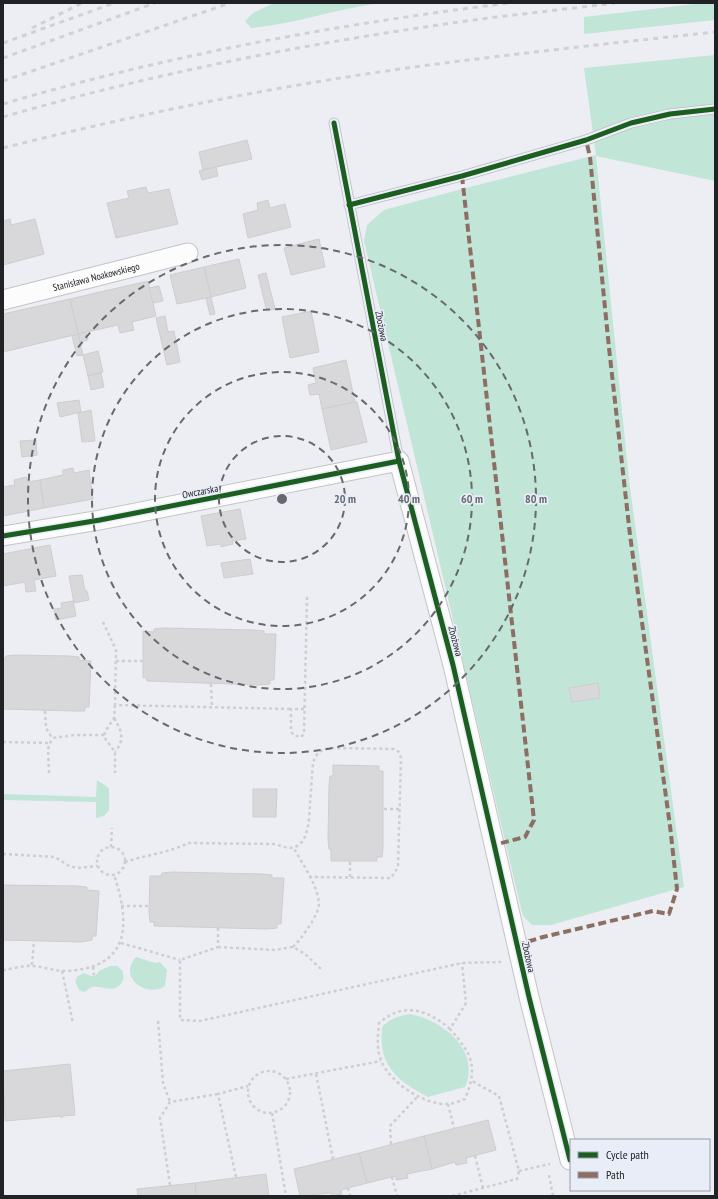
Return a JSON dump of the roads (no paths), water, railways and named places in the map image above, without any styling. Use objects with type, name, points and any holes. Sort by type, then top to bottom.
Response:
[{"type":"street","name":"Stanisława Noakowskiego","points":[[3,300],[188,253]]},
{"type":"street","name":"Owczarska","points":[[3,536],[100,520],[399,461]]},
{"type":"street","name":"Zbożowa","points":[[399,461],[455,675],[527,990],[570,1160]]},
{"type":"lane","points":[[349,205],[462,176],[586,140],[631,123],[670,114],[715,109]]},
{"type":"lane","name":"Zbożowa","points":[[334,123],[399,461]]},
{"type":"railway","points":[[32,28],[82,3]]},
{"type":"railway","points":[[3,43],[114,3]]},
{"type":"railway","points":[[3,58],[155,3]]},
{"type":"railway","points":[[3,81],[230,3]]},
{"type":"railway","points":[[3,104],[128,70],[254,43],[381,21],[509,3]]},
{"type":"railway","points":[[3,117],[160,76],[265,54],[449,23],[615,3]]},
{"type":"railway","points":[[3,148],[111,122],[273,89],[328,80],[576,47],[715,32]]}]
